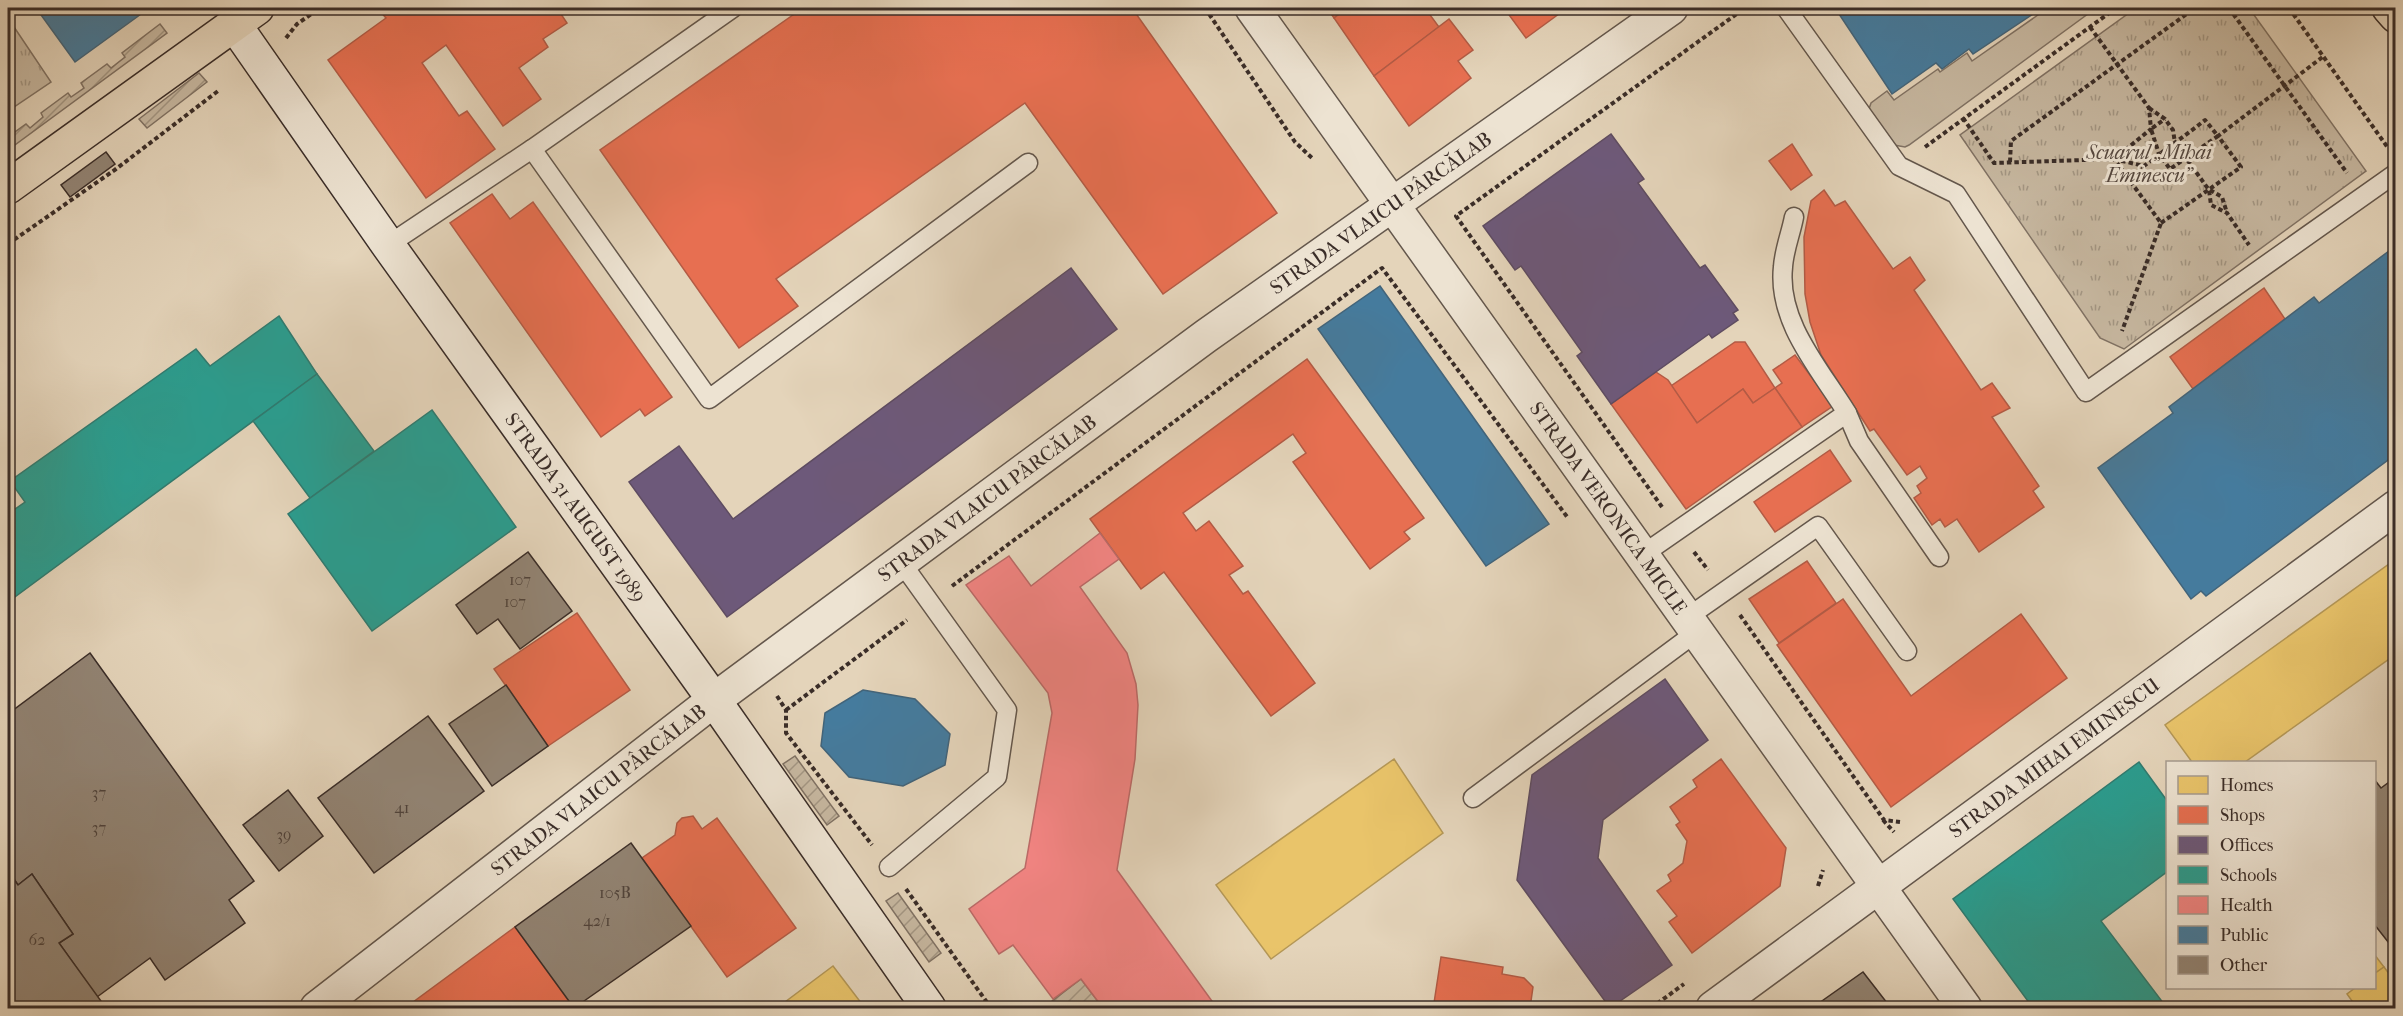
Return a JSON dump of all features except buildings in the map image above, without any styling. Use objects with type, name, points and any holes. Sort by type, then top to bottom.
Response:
[{"type":"main road","points":[[2389,8],[2396,16]]},
{"type":"main road","points":[[8,187],[237,13]]},
{"type":"street","name":"STRADA VERONICA MICLE","points":[[1252,8],[1965,1008]]},
{"type":"street","name":"STRADA VLAICU PÂRCĂLAB","points":[[317,1008],[714,700],[1206,336],[1671,8]]},
{"type":"street","name":"STRADA 31 AUGUST 1989","points":[[237,13],[388,245],[714,700],[928,1008]]},
{"type":"street","name":"STRADA MIHAI EMINESCU","points":[[1713,1008],[2396,507]]},
{"type":"lane","points":[[388,245],[532,149],[733,8]]},
{"type":"lane","points":[[1786,8],[1899,166],[1956,194],[2086,392],[2396,173]]},
{"type":"lane","points":[[532,149],[709,399],[1028,163]]},
{"type":"lane","points":[[1794,217],[1783,267],[1783,291],[1789,317],[1847,413],[1859,441],[1939,557]]},
{"type":"lane","points":[[1642,555],[1847,413]]},
{"type":"lane","points":[[1473,798],[1818,526],[1907,651]]},
{"type":"lane","points":[[889,867],[997,777],[1007,710],[901,562]]},
{"type":"path","points":[[285,40],[297,24],[320,8]]},
{"type":"path","points":[[1205,8],[1295,142],[1320,166]]},
{"type":"path","points":[[1456,216],[1745,8]]},
{"type":"path","points":[[1899,166],[2116,8]]},
{"type":"path","points":[[2010,162],[2011,141],[2195,8]]},
{"type":"path","points":[[2229,8],[2350,178]]},
{"type":"path","points":[[2289,8],[2389,149]]},
{"type":"path","points":[[2090,27],[2149,108],[2165,119],[2174,130],[2175,143],[2209,190],[2222,197],[2227,213],[2252,250]]},
{"type":"path","points":[[2149,108],[2151,129],[2159,154],[2170,169],[2324,56]]},
{"type":"path","points":[[8,244],[116,169],[218,91]]},
{"type":"path","points":[[1963,118],[1994,163],[2114,159],[2144,166],[2205,120],[2241,167],[2161,223],[2112,358],[2119,368]]},
{"type":"path","points":[[2114,159],[2165,119]]},
{"type":"path","points":[[2114,159],[2161,223]]},
{"type":"path","points":[[2209,190],[2211,205],[2227,213]]},
{"type":"path","points":[[786,710],[1382,268],[1571,521]]},
{"type":"path","points":[[1810,892],[1819,885],[1824,864]]},
{"type":"path","points":[[1651,1008],[1688,981]]},
{"type":"green space","points":[[2048,8],[2096,8],[1909,145],[1905,147],[1894,145],[1869,109],[1871,103],[1887,91],[1894,100],[1938,69],[1940,72],[1967,53],[1972,61]]},
{"type":"green space","name":"Scuarul „Mihai Eminescu”","points":[[2136,8],[2249,8],[2366,171],[2124,349],[2100,338],[1960,135]]},
{"type":"green space","points":[[8,18],[51,82],[8,111]]},
{"type":"green space","points":[[160,24],[167,33],[8,150],[8,137],[26,124],[30,128],[43,117],[41,113],[68,93],[71,97],[84,88],[81,83],[107,64],[111,68],[125,57],[122,53]]},
{"type":"green space","points":[[199,73],[207,82],[147,128],[139,119]]},
{"type":"green space","points":[[795,756],[839,816],[827,825],[783,764]]},
{"type":"green space","points":[[898,893],[941,953],[929,962],[886,901]]},
{"type":"green space","points":[[1081,979],[1103,1008],[1043,1008]]}]
